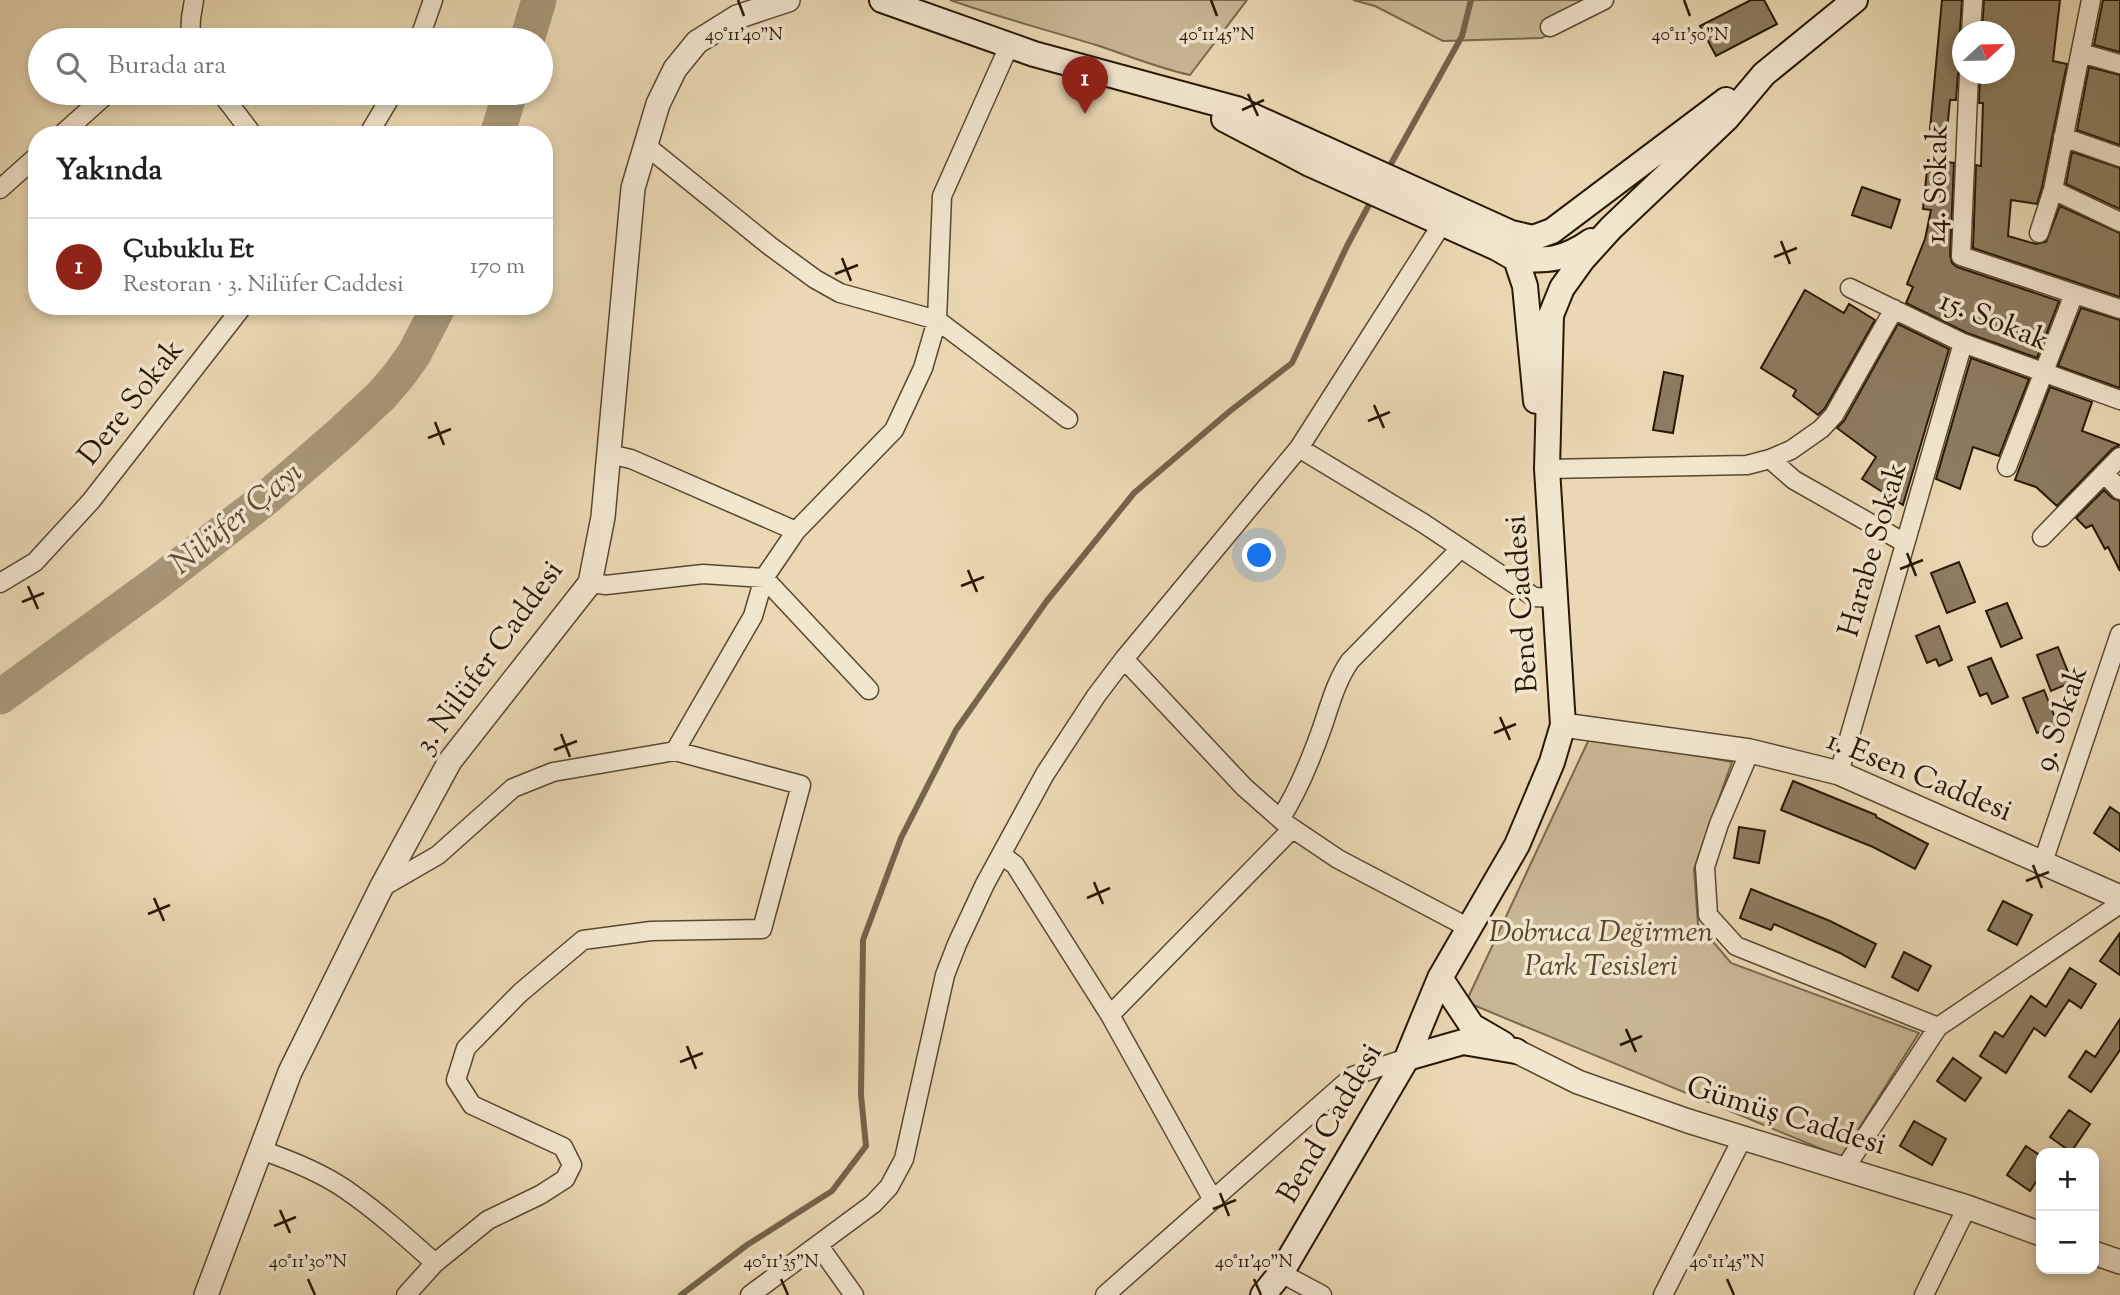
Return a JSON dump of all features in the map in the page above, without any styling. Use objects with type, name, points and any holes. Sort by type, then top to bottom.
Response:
[{"type":"main road","points":[[882,0],[1009,46],[1170,92],[1413,201],[1533,239],[1552,231]]},
{"type":"main road","name":"Bend Caddesi","points":[[1263,1295],[1281,1273],[1406,1058],[1440,978],[1517,845],[1552,762],[1563,725],[1546,469],[1550,414],[1551,315],[1582,260],[1611,228],[1727,118],[1764,74],[1854,0]]},
{"type":"main road","points":[[1546,469],[1537,421],[1525,286],[1529,259],[1540,242],[1552,231],[1764,74]]},
{"type":"main road","points":[[1413,201],[1442,224],[1529,259],[1557,260],[1576,252],[1611,228]]},
{"type":"main road","points":[[1511,233],[1546,284],[1551,315]]},
{"type":"main road","points":[[1440,978],[1472,1026],[1516,1051]]},
{"type":"main road","points":[[1406,1058],[1463,1042],[1516,1051]]},
{"type":"street","points":[[191,28],[194,0]]},
{"type":"street","points":[[423,28],[433,0]]},
{"type":"street","name":"3. Nilüfer Caddesi","points":[[206,1295],[290,1072],[381,888],[450,761],[590,583],[603,517],[633,188],[658,104],[675,69],[697,42],[737,18],[788,0]]},
{"type":"street","points":[[1550,27],[1604,0]]},
{"type":"street","points":[[1972,21],[1973,0]]},
{"type":"street","points":[[2039,233],[2053,190],[2091,0]]},
{"type":"street","points":[[675,751],[753,616],[764,578],[796,531],[894,430],[923,368],[937,320],[942,196],[1009,46]]},
{"type":"street","points":[[2081,53],[2120,64]]},
{"type":"street","name":"14. Sokak","points":[[1969,84],[1961,256],[2120,309]]},
{"type":"street","points":[[71,126],[95,105]]},
{"type":"street","points":[[230,105],[246,126]]},
{"type":"street","points":[[373,126],[386,105]]},
{"type":"street","points":[[2063,137],[2120,157]]},
{"type":"street","points":[[645,144],[770,246],[815,279],[840,293],[937,320],[1068,419]]},
{"type":"street","points":[[0,189],[28,164]]},
{"type":"street","points":[[2053,190],[2120,222]]},
{"type":"street","points":[[750,1295],[819,1246],[873,1204],[889,1187],[898,1173],[909,1143],[945,975],[970,913],[1045,774],[1124,659],[1299,448],[1442,224]]},
{"type":"street","name":"15. Sokak","points":[[1850,288],[1963,343],[2120,400]]},
{"type":"street","points":[[2007,467],[2074,294]]},
{"type":"street","points":[[1546,469],[1728,466],[1747,465],[1770,459],[1807,440],[1835,415],[1894,309]]},
{"type":"street","name":"Dere Sokak","points":[[0,583],[35,562],[91,501],[236,315]]},
{"type":"street","name":"Harabe Sokak","points":[[1839,773],[1963,343]]},
{"type":"street","points":[[1299,448],[1461,548],[1534,597],[1554,598]]},
{"type":"street","points":[[609,454],[631,459],[796,531]]},
{"type":"street","points":[[2042,537],[2120,457]]},
{"type":"street","points":[[1770,459],[1787,476],[1905,543]]},
{"type":"street","points":[[2104,473],[2120,490]]},
{"type":"street","points":[[1110,1015],[1286,824],[1291,803],[1340,676],[1350,661],[1461,548]]},
{"type":"street","points":[[590,583],[606,585],[703,574],[764,578],[869,690]]},
{"type":"street","name":"9. Sokak","points":[[2043,862],[2120,634]]},
{"type":"street","points":[[1124,659],[1244,786],[1286,824],[1338,859],[1469,928]]},
{"type":"street","name":"1. Esen Caddesi","points":[[1563,725],[1750,751],[1839,773],[2120,897]]},
{"type":"street","points":[[381,888],[438,855],[513,788],[553,772],[675,751],[801,786],[762,929],[651,931],[583,940],[520,993],[466,1048],[456,1080],[472,1105],[563,1147],[572,1165],[565,1179],[540,1195],[488,1220],[435,1263],[406,1295]]},
{"type":"street","points":[[1750,751],[1719,824],[1705,867],[1708,915],[1736,946],[1938,1027]]},
{"type":"street","points":[[1002,855],[1015,865],[1110,1015],[1213,1200]]},
{"type":"street","points":[[1845,1168],[1938,1027],[2120,904]]},
{"type":"street","name":"Gümüş Caddesi","points":[[1516,1051],[1578,1082],[1743,1138],[1968,1207],[2036,1232]]},
{"type":"street","points":[[1105,1295],[1353,1076],[1406,1058]]},
{"type":"street","points":[[1662,1295],[1743,1138]]},
{"type":"street","points":[[261,1150],[295,1162],[344,1188],[435,1263]]},
{"type":"street","points":[[1924,1295],[1968,1207]]},
{"type":"street","points":[[819,1246],[854,1295]]},
{"type":"street","points":[[2099,1255],[2120,1262]]},
{"type":"street","points":[[1281,1273],[1322,1295]]},
{"type":"green space","points":[[950,0],[1247,0],[1190,75]]},
{"type":"green space","points":[[1353,0],[1610,0],[1542,38],[1443,41],[1375,6]]},
{"type":"green space","name":"Dobruca Değirmen Park Tesisleri","points":[[1591,735],[1732,762],[1694,869],[1698,924],[1731,963],[1919,1033],[1841,1157],[1466,1002]]},
{"type":"building","points":[[1751,0],[1764,0],[1777,24],[1716,56],[1700,26]]},
{"type":"building","points":[[1942,0],[1962,0],[1961,21],[1952,21],[1952,84],[1957,84],[1956,100],[1950,100],[1947,131],[1930,129]]},
{"type":"building","points":[[1984,0],[2060,0],[2053,61],[2067,64],[2042,187],[2037,204],[2011,200],[2008,236],[2036,244],[2046,242],[2060,206],[2120,233],[2120,297],[1973,248],[1976,165],[1981,166],[1983,103],[1979,103],[1980,84],[2015,84],[2015,21],[1983,21]]},
{"type":"building","points":[[2103,0],[2120,0],[2120,52],[2094,45]]},
{"type":"building","points":[[2089,67],[2120,75],[2120,145],[2077,130]]},
{"type":"building","points":[[2072,152],[2120,168],[2120,209],[2066,184]]},
{"type":"building","points":[[1928,160],[1954,163],[1950,256],[1952,263],[2059,301],[2037,358],[1967,333],[1906,303],[1913,287],[1907,284],[1925,239],[1931,210],[1923,209]]},
{"type":"building","points":[[1862,187],[1900,200],[1891,228],[1852,215]]},
{"type":"building","points":[[1805,290],[1844,313],[1849,304],[1875,320],[1825,408],[1818,415],[1793,396],[1796,390],[1761,368]]},
{"type":"building","points":[[2081,308],[2120,320],[2120,388],[2058,366]]},
{"type":"building","points":[[1898,324],[1949,349],[1903,505],[1862,479],[1876,457],[1837,428],[1844,421]]},
{"type":"building","points":[[1971,358],[2029,379],[1999,456],[1973,447],[1960,489],[1936,479]]},
{"type":"building","points":[[1664,372],[1683,376],[1673,433],[1653,430]]},
{"type":"building","points":[[2050,387],[2092,402],[2082,431],[2120,445],[2112,449],[2057,506],[2036,487],[2015,480]]},
{"type":"building","points":[[2104,490],[2120,501],[2120,571],[2108,547],[2105,549],[2092,525],[2086,528],[2076,518]]},
{"type":"building","points":[[1959,562],[1975,602],[1947,613],[1931,573]]},
{"type":"building","points":[[2007,603],[2022,638],[2001,647],[1986,611]]},
{"type":"building","points":[[1939,626],[1952,660],[1939,666],[1936,659],[1927,663],[1916,636]]},
{"type":"building","points":[[2058,647],[2072,682],[2051,691],[2037,655]]},
{"type":"building","points":[[1991,658],[2008,697],[1992,704],[1987,693],[1980,696],[1968,667]]},
{"type":"building","points":[[2044,690],[2058,725],[2037,733],[2023,698]]},
{"type":"building","points":[[1793,781],[1876,815],[1928,844],[1915,869],[1873,847],[1781,810]]},
{"type":"building","points":[[2110,807],[2120,814],[2120,851],[2094,833]]},
{"type":"building","points":[[1739,827],[1765,831],[1759,863],[1734,858]]},
{"type":"building","points":[[1751,889],[1830,921],[1876,944],[1865,967],[1774,924],[1771,930],[1740,918]]},
{"type":"building","points":[[2003,901],[2032,915],[2017,945],[1988,930]]},
{"type":"building","points":[[2120,933],[2120,975],[2100,961]]},
{"type":"building","points":[[1904,952],[1931,966],[1918,991],[1892,977]]},
{"type":"building","points":[[2070,968],[2096,984],[2081,1008],[2069,1000],[2045,1036],[2034,1028],[2006,1073],[1980,1056],[1995,1032],[2003,1037],[2031,996],[2046,1007]]},
{"type":"building","points":[[2120,1019],[2120,1050],[2091,1092],[2069,1077],[2086,1051],[2095,1057]]},
{"type":"building","points":[[1953,1058],[1981,1078],[1965,1101],[1937,1081]]},
{"type":"building","points":[[2069,1110],[2090,1124],[2074,1148],[2065,1148],[2050,1137]]},
{"type":"building","points":[[1914,1121],[1946,1139],[1932,1165],[1900,1146]]},
{"type":"building","points":[[2026,1146],[2036,1153],[2036,1182],[2030,1191],[2007,1175]]},
{"type":"waterway","name":"Nilüfer Çayı","points":[[531,28],[539,0]]},
{"type":"waterway","points":[[1387,171],[1462,36],[1471,0]]},
{"type":"waterway","name":"Nilüfer Çayı","points":[[500,126],[506,105]]},
{"type":"waterway","points":[[681,1295],[747,1245],[832,1191],[866,1146],[861,1095],[863,940],[901,838],[956,730],[1046,602],[1134,493],[1230,411],[1292,363],[1372,199]]},
{"type":"waterway","name":"Nilüfer Çayı","points":[[0,697],[158,582],[265,499],[338,436],[382,395],[399,375],[414,354],[434,315]]},
{"type":"place","name":"Çubuklu Et","points":[[1085,114]]}]
